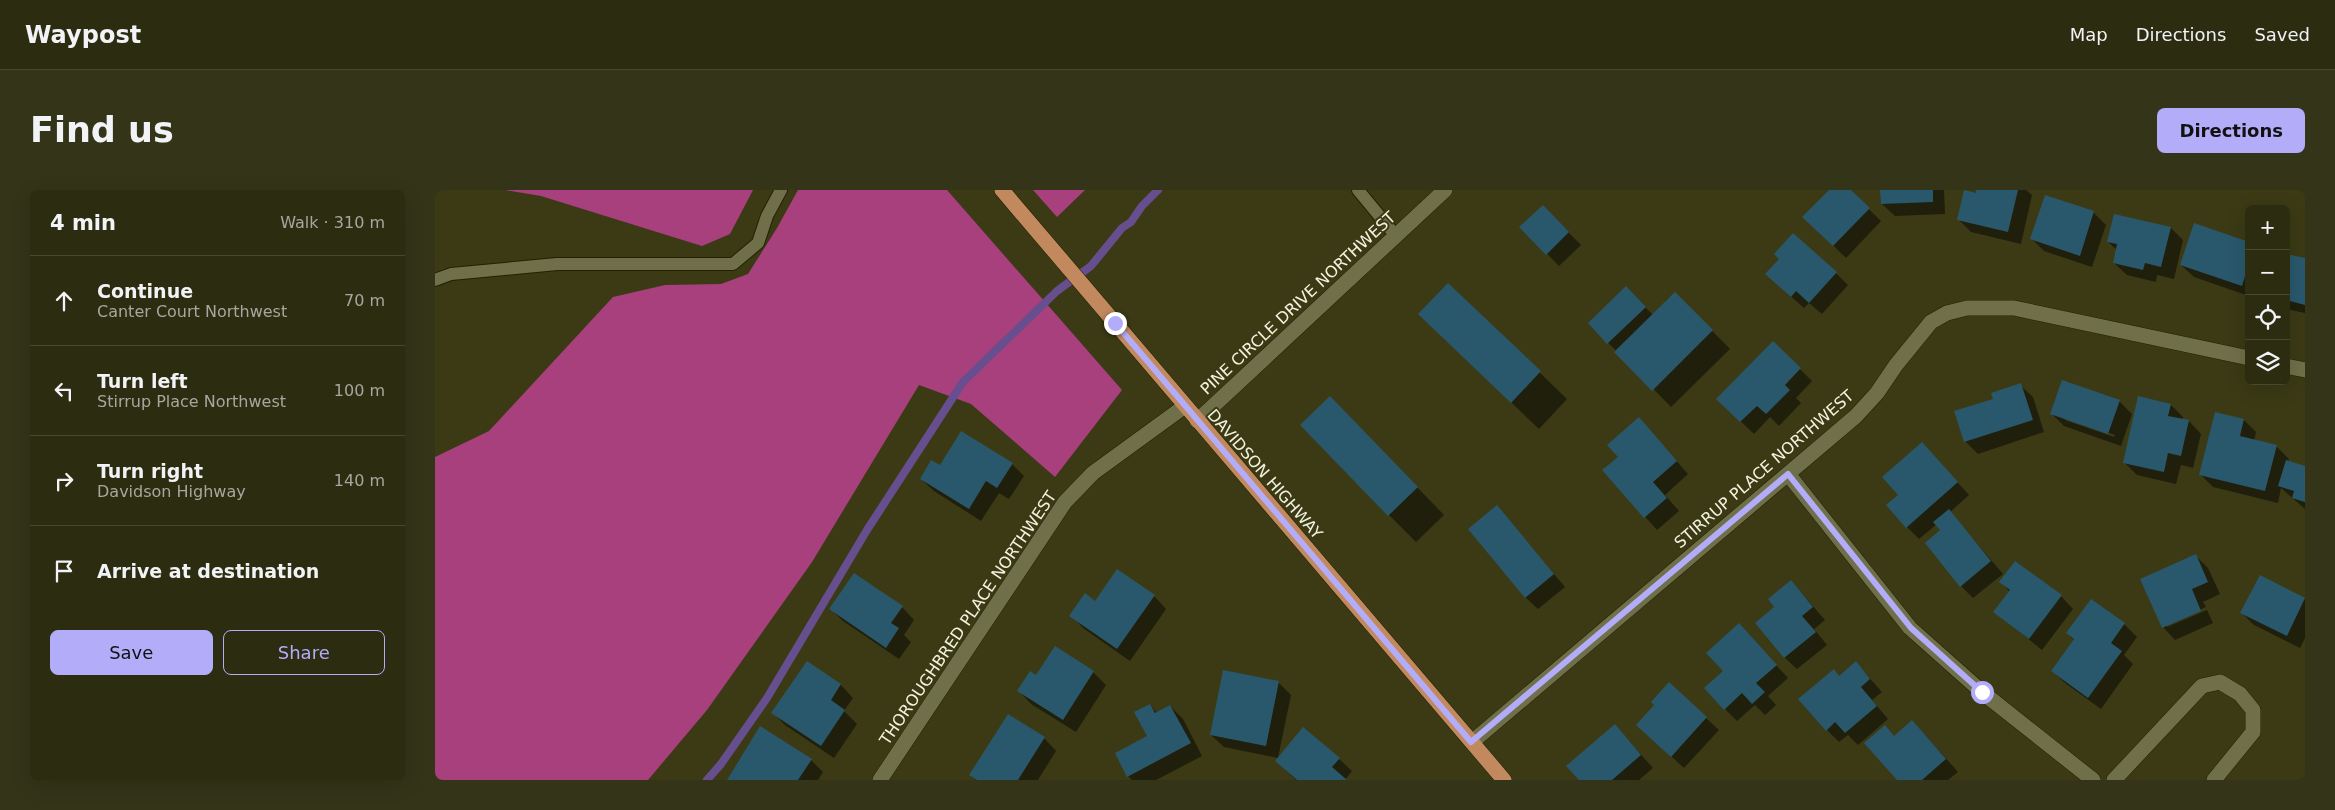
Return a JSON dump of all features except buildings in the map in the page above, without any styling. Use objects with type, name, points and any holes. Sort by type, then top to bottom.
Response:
[{"type":"main road","name":"DAVIDSON HIGHWAY","points":[[1006,195],[1197,422],[1504,780]]},
{"type":"street","name":"PINE CIRCLE DRIVE NORTHWEST","points":[[1197,422],[1445,190]]},
{"type":"street","name":"STIRRUP PLACE NORTHWEST","points":[[1471,742],[1855,416],[1877,393],[1931,322],[1947,313],[1967,308],[2014,308],[2245,357]]},
{"type":"street","points":[[2290,367],[2305,370]]},
{"type":"street","name":"THOROUGHBRED PLACE NORTHWEST","points":[[880,780],[1065,502],[1093,473],[1185,406]]},
{"type":"street","points":[[1788,474],[1911,628],[1982,692],[2093,780]]},
{"type":"street","points":[[2114,780],[2202,686],[2220,682],[2240,694],[2253,710],[2253,732],[2214,780]]},
{"type":"lane","points":[[435,280],[451,274],[557,264],[733,264],[758,243],[767,216],[781,190]]},
{"type":"lane","points":[[1358,190],[1396,236]]},
{"type":"shaded area","points":[[505,190],[753,190],[730,234],[702,246],[541,196]]},
{"type":"shaded area","points":[[798,190],[947,190],[1122,390],[1055,477],[971,404],[919,385],[812,562],[707,710],[648,780],[435,780],[435,457],[489,431],[613,297],[665,285],[721,284],[748,274]]},
{"type":"shaded area","points":[[1033,190],[1085,190],[1057,217]]},
{"type":"waterway","points":[[707,780],[721,764],[767,698],[867,530],[963,382],[1057,291],[1091,266],[1122,228],[1131,222],[1142,206],[1158,190]]},
{"type":"route","points":[[1115,323],[1197,422],[1471,742],[1788,474],[1911,628],[1982,692]]}]
